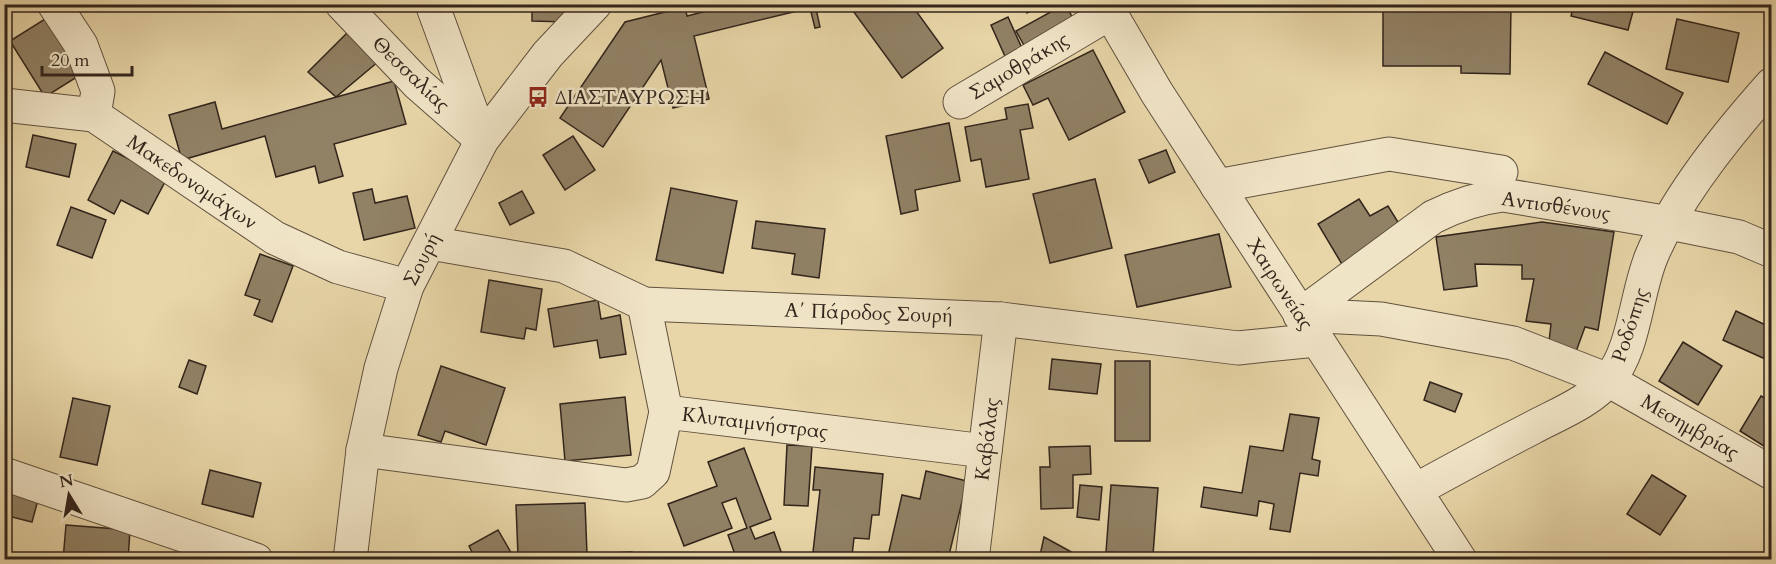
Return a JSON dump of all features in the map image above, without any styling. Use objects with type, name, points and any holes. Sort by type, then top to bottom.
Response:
[{"type":"street","points":[[4,105],[94,115],[98,91],[85,54],[54,4]]},
{"type":"street","name":"Θεσσαλίας","points":[[342,4],[417,83],[482,140]]},
{"type":"street","points":[[432,4],[482,140]]},
{"type":"street","name":"Σουρή","points":[[350,560],[363,450],[381,368],[407,286],[482,140],[548,54],[595,4]]},
{"type":"street","name":"Σαμοθράκης","points":[[960,102],[1107,9]]},
{"type":"street","name":"Χαιρωνείας","points":[[1107,9],[1157,93],[1460,560]]},
{"type":"street","name":"Ροδόπης","points":[[1416,490],[1583,401],[1608,380],[1622,360],[1652,256],[1670,223],[1688,192],[1737,123],[1772,84]]},
{"type":"street","name":"Μακεδονομάχων","points":[[94,115],[275,238],[338,267],[407,286]]},
{"type":"street","points":[[1217,186],[1389,154],[1501,172]]},
{"type":"street","name":"Αντισθένους","points":[[1308,327],[1433,217],[1451,208],[1490,197],[1503,195],[1670,223],[1739,237],[1772,251]]},
{"type":"street","name":"Α΄ Πάροδος Σουρή","points":[[430,243],[564,266],[644,304],[1002,319],[1238,348],[1308,327]]},
{"type":"street","points":[[644,304],[666,412]]},
{"type":"street","name":"Καβάλας","points":[[972,560],[1002,319]]},
{"type":"street","name":"Μεσημβρίας","points":[[1308,327],[1381,319],[1513,343],[1608,380],[1772,473]]},
{"type":"street","name":"Κλυταιμνήστρας","points":[[363,450],[626,485],[642,482],[653,472],[666,412],[985,451]]},
{"type":"street","points":[[4,474],[256,560]]},
{"type":"building","points":[[573,4],[568,22],[532,21],[532,7],[477,5]]},
{"type":"building","points":[[734,4],[815,4],[820,27],[815,28],[810,8],[694,36],[709,99],[673,108],[661,60],[603,147],[560,118],[625,22],[685,7],[687,16]]},
{"type":"building","points":[[848,4],[911,4],[943,48],[902,78]]},
{"type":"building","points":[[1022,4],[1042,4],[1027,13]]},
{"type":"building","points":[[1065,4],[1079,29],[1030,56],[1016,31]]},
{"type":"building","points":[[1383,4],[1511,4],[1510,74],[1461,73],[1461,66],[1383,66]]},
{"type":"building","points":[[1574,4],[1635,4],[1628,30],[1571,16]]},
{"type":"building","points":[[53,14],[88,70],[45,97],[10,41]]},
{"type":"building","points":[[1008,17],[1025,55],[1008,63],[991,25]]},
{"type":"building","points":[[1677,19],[1739,33],[1728,82],[1666,69]]},
{"type":"building","points":[[349,31],[379,61],[336,97],[308,72]]},
{"type":"building","points":[[1093,50],[1125,112],[1069,140],[1048,98],[1033,105],[1023,85]]},
{"type":"building","points":[[1605,52],[1683,93],[1667,124],[1588,84]]},
{"type":"building","points":[[394,81],[406,124],[334,144],[343,176],[319,183],[315,166],[276,177],[265,136],[182,160],[169,115],[215,102],[222,129]]},
{"type":"building","points":[[1028,104],[1033,128],[1020,130],[1029,179],[986,187],[981,159],[971,161],[965,127],[1007,119],[1005,108]]},
{"type":"building","points":[[949,123],[960,181],[915,190],[918,210],[901,214],[886,136]]},
{"type":"building","points":[[33,135],[76,144],[69,177],[26,167]]},
{"type":"building","points":[[573,136],[595,170],[565,190],[543,155]]},
{"type":"building","points":[[1166,150],[1175,172],[1149,183],[1139,160]]},
{"type":"building","points":[[113,151],[167,178],[148,214],[121,200],[114,214],[88,200]]},
{"type":"building","points":[[1095,179],[1112,248],[1050,263],[1033,194]]},
{"type":"building","points":[[671,188],[737,201],[723,273],[656,260]]},
{"type":"building","points":[[372,189],[375,203],[407,196],[415,228],[364,240],[353,193]]},
{"type":"building","points":[[522,191],[534,213],[510,225],[499,203]]},
{"type":"building","points":[[1359,199],[1370,216],[1388,206],[1406,235],[1346,271],[1318,224]]},
{"type":"building","points":[[71,207],[106,220],[92,258],[57,245]]},
{"type":"building","points":[[756,221],[825,229],[819,278],[792,274],[795,254],[752,248]]},
{"type":"building","points":[[1542,222],[1614,232],[1598,330],[1585,327],[1574,357],[1548,350],[1551,324],[1526,321],[1534,279],[1522,279],[1522,265],[1475,264],[1477,286],[1444,290],[1436,237]]},
{"type":"building","points":[[1219,234],[1231,287],[1137,307],[1125,255]]},
{"type":"building","points":[[260,254],[293,266],[272,322],[254,315],[260,300],[245,295]]},
{"type":"building","points":[[489,280],[542,289],[536,330],[526,328],[524,339],[481,332]]},
{"type":"building","points":[[598,300],[601,319],[620,315],[626,354],[600,358],[597,340],[554,347],[548,309]]},
{"type":"building","points":[[1736,311],[1772,328],[1772,362],[1723,340]]},
{"type":"building","points":[[1683,342],[1722,366],[1698,405],[1659,381]]},
{"type":"building","points":[[1052,359],[1101,364],[1097,394],[1049,389]]},
{"type":"building","points":[[189,360],[206,366],[197,394],[179,387]]},
{"type":"building","points":[[1115,361],[1150,361],[1150,441],[1115,441]]},
{"type":"building","points":[[441,366],[505,388],[486,445],[445,431],[441,442],[418,435]]},
{"type":"building","points":[[1430,382],[1462,394],[1455,412],[1424,400]]},
{"type":"building","points":[[1761,396],[1772,402],[1772,441],[1767,448],[1740,431]]},
{"type":"building","points":[[625,397],[631,455],[565,461],[560,404]]},
{"type":"building","points":[[73,398],[110,406],[97,465],[60,457]]},
{"type":"building","points":[[1290,414],[1319,418],[1312,459],[1320,461],[1318,476],[1300,473],[1290,532],[1270,529],[1274,504],[1259,501],[1257,516],[1201,507],[1204,487],[1242,493],[1250,446],[1283,451]]},
{"type":"building","points":[[787,445],[812,446],[808,506],[784,505]]},
{"type":"building","points":[[1090,446],[1091,474],[1073,475],[1073,508],[1041,509],[1040,467],[1050,467],[1049,447]]},
{"type":"building","points":[[744,448],[771,519],[750,527],[755,539],[774,532],[784,560],[737,560],[728,535],[747,528],[736,498],[722,503],[732,528],[684,546],[668,504],[717,486],[708,462]]},
{"type":"building","points":[[815,467],[883,474],[879,515],[872,515],[869,539],[854,538],[852,556],[813,552],[820,490],[813,490]]},
{"type":"building","points":[[210,470],[261,483],[253,517],[202,504]]},
{"type":"building","points":[[926,471],[967,481],[949,555],[936,552],[934,560],[887,560],[902,495],[920,499]]},
{"type":"building","points":[[1652,475],[1686,496],[1660,535],[1627,514]]},
{"type":"building","points":[[1080,485],[1102,487],[1099,520],[1077,517]]},
{"type":"building","points":[[1111,485],[1158,488],[1153,555],[1106,552]]},
{"type":"building","points":[[4,492],[38,500],[32,522],[4,515]]},
{"type":"building","points":[[585,503],[587,554],[632,552],[632,560],[581,560],[581,555],[521,560],[476,560],[469,546],[498,530],[513,556],[518,556],[516,505]]},
{"type":"building","points":[[66,525],[130,530],[128,560],[63,560]]},
{"type":"building","points":[[1044,537],[1086,560],[1039,560]]},
{"type":"place","name":"ΔΙΑΣΤΑΥΡΩΣΗ","points":[[538,97]]}]
